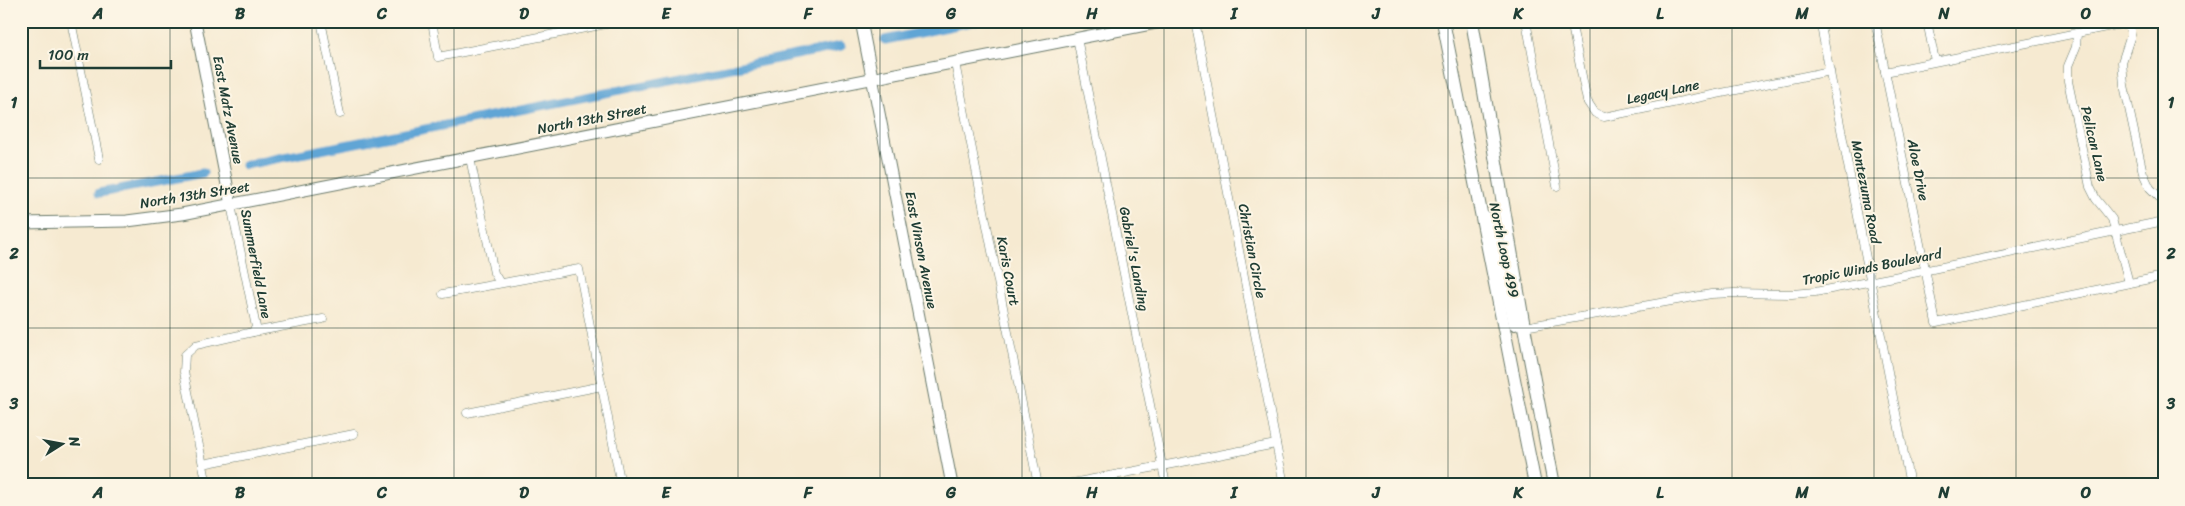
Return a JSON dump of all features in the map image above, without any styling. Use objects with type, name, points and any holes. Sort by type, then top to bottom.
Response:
[{"type":"main road","name":"North Loop 499","points":[[1443,21],[1535,485]]},
{"type":"main road","name":"North Loop 499","points":[[1472,21],[1524,327],[1554,485]]},
{"type":"main road","points":[[1477,190],[1496,236],[1515,324],[1524,327]]},
{"type":"street","points":[[71,21],[98,159]]},
{"type":"street","name":"East Matz Avenue","points":[[195,21],[232,205]]},
{"type":"street","points":[[321,21],[340,114]]},
{"type":"street","points":[[432,21],[438,57],[621,21]]},
{"type":"street","name":"East Vinson Avenue","points":[[861,21],[952,485]]},
{"type":"street","name":"North 13th Street","points":[[21,222],[127,221],[232,205],[1166,21]]},
{"type":"street","name":"Christian Circle","points":[[1196,21],[1284,485]]},
{"type":"street","points":[[1526,21],[1557,186]]},
{"type":"street","name":"Legacy Lane","points":[[1571,21],[1587,101],[1595,113],[1604,117],[1830,71]]},
{"type":"street","name":"Montezuma Road","points":[[1820,21],[1910,485]]},
{"type":"street","name":"Aloe Drive","points":[[1875,21],[1936,323],[2129,283]]},
{"type":"street","points":[[1927,21],[1935,61]]},
{"type":"street","points":[[1885,72],[2077,33],[2100,25],[2132,22],[2131,36],[2122,62],[2124,85],[2143,173],[2150,188],[2164,202]]},
{"type":"street","name":"Pelican Lane","points":[[2077,33],[2076,47],[2068,74],[2072,106],[2090,187],[2096,199],[2108,211],[2129,283]]},
{"type":"street","name":"Gabriel's Landing","points":[[1077,38],[1166,485]]},
{"type":"street","name":"Karis Court","points":[[955,63],[1038,485]]},
{"type":"street","points":[[470,158],[494,273],[500,283]]},
{"type":"street","name":"Summerfield Lane","points":[[207,485],[184,372],[185,355],[196,345],[253,332],[255,323],[232,205]]},
{"type":"street","name":"Tropic Winds Boulevard","points":[[1524,327],[1711,294],[1735,292],[1792,294],[1871,282],[2164,220]]},
{"type":"street","points":[[443,294],[579,269],[621,485]]},
{"type":"street","points":[[2129,283],[2164,276]]},
{"type":"street","points":[[253,332],[323,318]]},
{"type":"street","points":[[467,413],[602,386]]},
{"type":"street","points":[[203,464],[354,434]]},
{"type":"street","points":[[1062,485],[1276,444]]},
{"type":"waterway","points":[[885,40],[976,21]]},
{"type":"waterway","points":[[245,165],[841,46]]},
{"type":"waterway","points":[[99,193],[203,173]]}]
